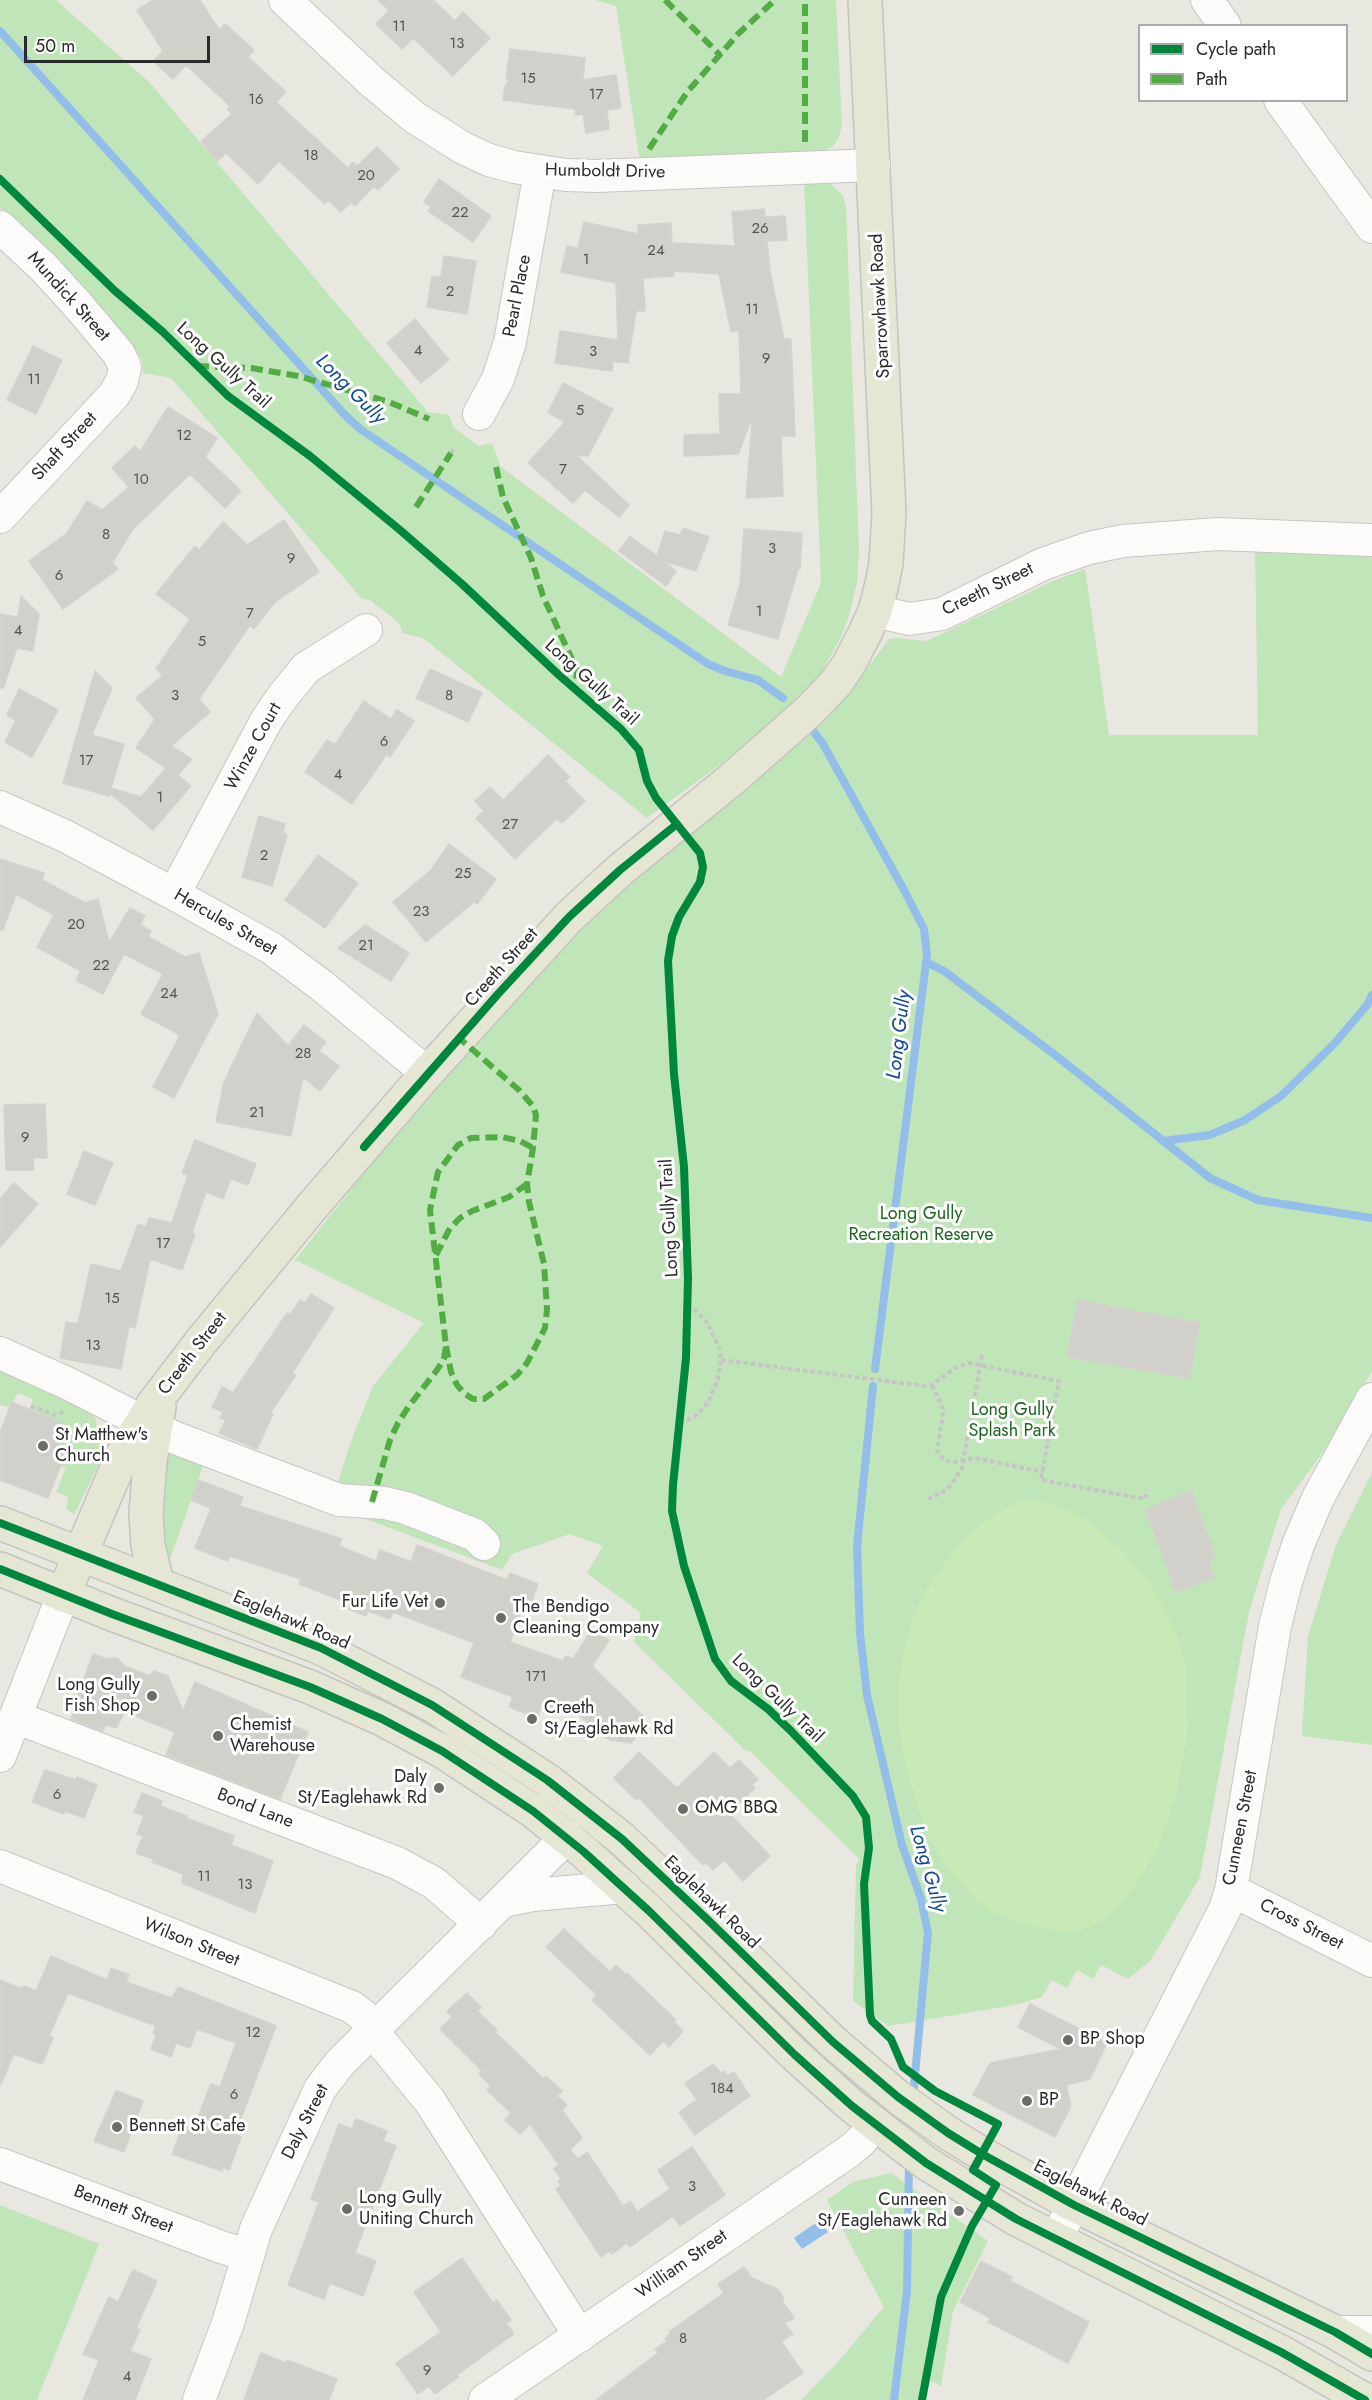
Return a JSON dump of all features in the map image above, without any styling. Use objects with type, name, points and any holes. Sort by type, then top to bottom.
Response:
[{"type":"main road","name":"Sparrowhawk Road","points":[[866,0],[889,513],[886,563],[875,611]]},
{"type":"main road","name":"Creeth Street","points":[[149,1425],[161,1393],[310,1209],[427,1073],[569,917],[620,870],[757,757],[822,699],[849,664],[875,611]]},
{"type":"main road","points":[[63,1595],[123,1454],[149,1425]]},
{"type":"main road","points":[[149,1425],[150,1461],[146,1513],[148,1545],[157,1583]]},
{"type":"main road","name":"Eaglehawk Road","points":[[0,1523],[311,1644],[391,1683],[470,1728],[547,1780],[622,1839],[825,2035],[898,2097],[928,2119],[982,2154],[1074,2205],[1335,2332],[1372,2354]]},
{"type":"main road","points":[[0,1569],[63,1595],[310,1687],[374,1715],[475,1772],[567,1837],[624,1887],[795,2055],[885,2133],[926,2163],[986,2202],[1281,2352],[1365,2400]]},
{"type":"street","name":"Humboldt Drive","points":[[285,0],[370,80],[438,134],[489,160],[540,172],[597,176],[874,165]]},
{"type":"street","points":[[1207,0],[1225,24]]},
{"type":"street","points":[[1281,102],[1372,227]]},
{"type":"street","name":"Pearl Place","points":[[479,414],[498,379],[510,342],[540,172]]},
{"type":"street","name":"Mundick Street","points":[[0,226],[43,267],[98,328],[123,360],[125,373]]},
{"type":"street","name":"Shaft Street","points":[[0,517],[114,394],[125,373]]},
{"type":"street","name":"Creeth Street","points":[[875,611],[909,619],[942,614],[1043,564],[1089,548],[1123,541],[1218,534],[1372,540]]},
{"type":"street","name":"Winze Court","points":[[174,894],[266,722],[283,696],[306,669],[366,630]]},
{"type":"street","name":"Hercules Street","points":[[0,807],[37,822],[174,894],[288,960],[427,1073]]},
{"type":"street","points":[[0,1353],[149,1425],[339,1500],[385,1503],[406,1508],[475,1535],[484,1544]]},
{"type":"street","name":"Cunneen Street","points":[[1056,2239],[1215,1932],[1231,1890],[1275,1626],[1286,1582],[1298,1545],[1318,1498],[1372,1399]]},
{"type":"street","points":[[0,1756],[63,1595]]},
{"type":"street","name":"Bond Lane","points":[[15,1718],[397,1863],[434,1883],[480,1924]]},
{"type":"street","name":"Daly Street","points":[[199,2400],[228,2323],[247,2255],[267,2202],[314,2099],[340,2062],[567,1837]]},
{"type":"street","name":"Wilson Street","points":[[0,1866],[352,2007],[375,2029],[426,2094],[579,2336]]},
{"type":"street","points":[[503,1901],[532,1895],[624,1887]]},
{"type":"street","name":"Cross Street","points":[[1231,1890],[1372,1961]]},
{"type":"street","name":"William Street","points":[[485,2400],[860,2142],[885,2133]]},
{"type":"street","name":"Bennett Street","points":[[0,2164],[247,2255]]},
{"type":"street","points":[[1335,2332],[1372,2332]]},
{"type":"path","points":[[680,1423],[694,1417],[708,1403],[718,1379],[721,1360],[719,1347],[708,1324],[695,1310],[688,1307]]},
{"type":"path","points":[[928,1499],[943,1492],[951,1485],[958,1476],[964,1460],[982,1355]]},
{"type":"path","points":[[721,1360],[932,1385],[962,1365],[981,1365],[1059,1381],[1041,1480],[1145,1499],[1147,1490]]},
{"type":"path","points":[[932,1385],[944,1410],[938,1454],[948,1462],[975,1458],[1043,1472]]},
{"type":"path","points":[[679,1433],[681,1414]]},
{"type":"green space","points":[[0,0],[56,0],[150,83],[428,412],[449,415],[454,428],[479,446],[492,443],[501,467],[781,677],[821,583],[804,180],[826,182],[833,186],[843,196],[846,206],[859,552],[857,582],[849,616],[841,637],[819,677],[804,694],[744,747],[647,818],[423,638],[402,633],[400,625],[395,620],[370,600],[362,599],[171,378],[143,373],[139,355],[57,261],[0,208]]},
{"type":"green space","points":[[595,0],[836,0],[842,125],[839,137],[834,145],[824,152],[640,162],[616,6]]},
{"type":"green space","name":"Long Gully Recreation Reserve","points":[[1255,546],[1372,553],[1372,1371],[1337,1433],[1281,1509],[1249,1612],[1200,1877],[1151,1960],[1128,1979],[1101,1965],[1093,1979],[1077,1970],[1067,1988],[1052,1980],[1042,1997],[1014,2005],[888,2026],[853,2001],[856,1864],[860,1860],[749,1750],[746,1751],[634,1642],[641,1613],[587,1573],[603,1546],[570,1534],[512,1554],[502,1570],[331,1506],[350,1444],[373,1386],[424,1323],[295,1260],[409,1116],[582,923],[859,679],[889,639],[927,641],[1053,581],[1085,569],[1109,735],[1258,735]]},
{"type":"green space","points":[[0,1366],[90,1410],[95,1418],[105,1452],[74,1515],[66,1508],[68,1497],[56,1492],[66,1468],[61,1466],[67,1449],[58,1446],[66,1425],[30,1409],[33,1399],[18,1393],[10,1407],[0,1405]]},
{"type":"green space","points":[[212,1441],[170,1559],[161,1544],[163,1444]]},
{"type":"green space","points":[[1372,1473],[1372,1745],[1302,1736],[1308,1636],[1336,1545]]},
{"type":"green space","points":[[1036,1500],[1078,1515],[1122,1550],[1143,1575],[1162,1604],[1178,1638],[1186,1666],[1188,1731],[1176,1795],[1158,1847],[1143,1874],[1108,1916],[1089,1927],[1070,1932],[1030,1926],[995,1913],[976,1900],[938,1854],[925,1829],[908,1775],[901,1743],[898,1707],[905,1645],[915,1612],[932,1580],[952,1554],[976,1529],[998,1512],[1018,1502]]},
{"type":"green space","points":[[891,2173],[988,2241],[953,2311],[941,2386],[930,2380],[926,2400],[801,2400],[836,2364],[884,2307],[827,2200],[853,2182]]},
{"type":"green space","points":[[0,2205],[99,2244],[37,2400],[0,2400]]},
{"type":"water","points":[[820,2220],[828,2232],[802,2249],[794,2238]]},
{"type":"building","points":[[153,0],[200,0],[219,30],[225,24],[254,50],[248,57],[286,92],[276,102],[348,168],[353,162],[357,166],[377,147],[399,169],[378,190],[374,186],[355,206],[351,202],[341,212],[328,200],[325,204],[279,161],[258,184],[226,153],[217,161],[201,141],[232,114],[227,109],[230,106],[186,65],[173,79],[153,61],[163,51],[137,10]]},
{"type":"building","points":[[378,0],[433,0],[455,21],[463,12],[490,38],[453,76],[413,38],[402,49],[376,24],[389,10]]},
{"type":"building","points":[[510,49],[585,58],[583,80],[616,75],[621,108],[607,110],[609,129],[586,133],[583,114],[575,115],[575,109],[503,100],[505,86],[509,81],[506,78]]},
{"type":"building","points":[[439,179],[491,216],[473,242],[428,211],[431,207],[424,202]]},
{"type":"building","points":[[764,209],[765,217],[785,216],[787,240],[767,241],[770,272],[784,339],[791,339],[795,436],[781,436],[783,496],[746,498],[752,423],[750,423],[738,454],[684,456],[684,435],[720,434],[719,394],[741,394],[739,330],[731,332],[719,274],[674,271],[674,276],[643,278],[645,311],[636,311],[628,363],[613,361],[612,371],[555,363],[560,331],[618,340],[616,283],[561,272],[567,246],[578,248],[584,222],[638,234],[638,225],[671,223],[672,243],[735,246],[732,212]]},
{"type":"building","points":[[444,256],[476,261],[467,314],[427,307],[432,276],[441,277]]},
{"type":"building","points":[[415,319],[449,360],[421,383],[387,343]]},
{"type":"building","points":[[33,346],[62,360],[36,414],[7,400]]},
{"type":"building","points":[[563,383],[613,409],[588,456],[576,455],[629,505],[619,517],[585,490],[573,503],[528,463],[565,422],[548,412]]},
{"type":"building","points":[[168,407],[217,438],[205,457],[241,491],[225,508],[190,474],[133,529],[112,563],[118,569],[63,609],[29,561],[67,533],[87,501],[102,510],[129,487],[112,468],[135,446],[140,452]]},
{"type":"building","points":[[284,520],[319,572],[275,602],[254,629],[250,625],[199,699],[210,712],[171,746],[192,759],[178,775],[191,786],[153,830],[110,793],[109,796],[63,783],[95,671],[112,688],[92,735],[124,744],[111,788],[141,797],[166,768],[136,748],[155,719],[136,698],[163,675],[156,669],[190,619],[156,594],[195,546],[199,550],[223,522],[247,545]]},
{"type":"building","points":[[683,528],[709,537],[696,571],[664,561],[676,571],[666,586],[619,551],[630,536],[657,556],[665,531],[680,535]]},
{"type":"building","points":[[744,529],[802,533],[800,569],[798,569],[778,639],[728,625],[740,584]]},
{"type":"building","points":[[21,596],[39,614],[33,651],[17,648],[3,688],[0,688],[0,614],[18,617]]},
{"type":"building","points":[[430,669],[482,693],[468,722],[416,698]]},
{"type":"building","points":[[19,689],[58,710],[32,757],[5,742],[16,720],[7,715]]},
{"type":"building","points":[[364,701],[391,719],[397,710],[414,721],[390,757],[387,754],[352,804],[305,772],[327,740],[335,745]]},
{"type":"building","points":[[548,755],[570,777],[565,781],[585,801],[562,823],[557,818],[515,859],[476,818],[484,811],[475,801],[490,787],[503,800]]},
{"type":"building","points":[[259,816],[285,824],[283,833],[287,835],[272,886],[242,877]]},
{"type":"building","points":[[449,844],[496,879],[477,904],[474,902],[426,942],[393,902],[431,870]]},
{"type":"building","points":[[318,855],[358,883],[325,928],[285,900]]},
{"type":"building","points":[[0,859],[44,873],[42,880],[85,903],[98,899],[109,943],[130,908],[145,916],[140,925],[151,931],[148,937],[185,957],[199,953],[218,1014],[174,1098],[153,1087],[180,1035],[141,1014],[163,974],[124,954],[103,994],[76,980],[81,971],[37,947],[54,915],[16,894],[3,930],[0,930]]},
{"type":"building","points":[[365,925],[409,953],[391,981],[338,948]]},
{"type":"building","points":[[257,1013],[288,1046],[304,1025],[326,1042],[319,1051],[339,1066],[320,1091],[303,1077],[291,1136],[216,1122],[224,1082]]},
{"type":"building","points":[[45,1104],[47,1158],[33,1158],[34,1170],[6,1170],[4,1105]]},
{"type":"building","points":[[195,1140],[256,1164],[248,1185],[231,1179],[223,1199],[206,1192],[192,1232],[195,1234],[182,1270],[150,1259],[135,1328],[129,1326],[121,1369],[60,1358],[66,1322],[78,1324],[91,1264],[121,1271],[138,1224],[146,1227],[149,1218],[172,1223],[188,1175],[182,1173]]},
{"type":"building","points":[[84,1151],[113,1163],[95,1205],[67,1194]]},
{"type":"building","points":[[14,1183],[38,1204],[0,1247],[0,1199]]},
{"type":"building","points":[[311,1294],[334,1308],[292,1373],[296,1375],[270,1413],[273,1414],[257,1449],[219,1433],[226,1420],[220,1418],[223,1412],[212,1407],[222,1387],[233,1393],[287,1313],[290,1315],[300,1300],[305,1303]]},
{"type":"building","points":[[1078,1300],[1199,1323],[1190,1378],[1067,1357]]},
{"type":"building","name":"St Matthew's Church","points":[[12,1402],[66,1425],[58,1446],[67,1449],[48,1498],[0,1480],[0,1433]]},
{"type":"building","points":[[198,1480],[243,1497],[240,1506],[342,1539],[339,1546],[376,1561],[380,1550],[411,1562],[417,1545],[507,1580],[510,1573],[538,1584],[531,1603],[525,1601],[510,1642],[563,1661],[566,1656],[573,1659],[591,1631],[609,1640],[592,1666],[645,1718],[636,1727],[641,1732],[631,1743],[611,1740],[599,1734],[565,1701],[558,1711],[543,1702],[537,1718],[509,1707],[513,1697],[461,1677],[474,1643],[393,1612],[390,1619],[368,1611],[366,1616],[346,1608],[348,1603],[299,1584],[301,1579],[230,1556],[228,1561],[195,1548],[211,1508],[191,1500]]},
{"type":"building","points":[[1192,1491],[1215,1557],[1208,1559],[1214,1578],[1176,1592],[1146,1509]]},
{"type":"building","points":[[93,1654],[107,1659],[117,1658],[125,1666],[150,1676],[154,1671],[168,1676],[183,1711],[195,1682],[308,1732],[280,1799],[166,1755],[175,1732],[125,1712],[116,1728],[106,1724],[103,1731],[71,1719]]},
{"type":"building","name":"OMG BBQ","points":[[639,1752],[677,1788],[714,1752],[730,1768],[739,1760],[758,1779],[752,1785],[755,1788],[729,1813],[770,1856],[743,1881],[724,1860],[713,1870],[706,1863],[703,1865],[639,1798],[636,1800],[614,1778]]},
{"type":"building","points":[[45,1770],[76,1780],[77,1777],[97,1785],[84,1818],[65,1811],[64,1814],[32,1802]]},
{"type":"building","points":[[142,1793],[162,1801],[160,1806],[234,1836],[231,1845],[273,1861],[255,1913],[182,1883],[183,1874],[136,1853],[143,1836],[137,1834],[144,1816],[134,1812]]},
{"type":"building","points":[[564,1929],[610,1972],[616,1965],[626,1975],[627,1973],[676,2020],[674,2022],[683,2031],[669,2047],[663,2041],[650,2055],[592,2000],[597,1995],[546,1947]]},
{"type":"building","points":[[51,1956],[107,1980],[111,1968],[129,1975],[126,1982],[172,1998],[178,1987],[276,2026],[235,2134],[241,2137],[229,2170],[223,2167],[222,2171],[172,2154],[183,2125],[190,2128],[193,2119],[196,2121],[211,2084],[220,2087],[236,2043],[197,2029],[190,2048],[176,2043],[171,2057],[151,2049],[156,2035],[153,2033],[156,2026],[68,1993],[49,2036],[53,2038],[42,2064],[14,2054],[0,2086],[0,1980],[36,1991]]},
{"type":"building","points":[[467,1993],[481,2007],[477,2011],[497,2030],[495,2032],[544,2079],[546,2076],[562,2091],[557,2096],[567,2105],[562,2110],[582,2138],[570,2150],[578,2159],[587,2152],[623,2206],[630,2201],[637,2212],[670,2189],[658,2170],[692,2147],[725,2195],[680,2226],[673,2216],[630,2247],[627,2243],[612,2254],[610,2251],[601,2257],[556,2189],[561,2186],[558,2181],[561,2179],[554,2169],[559,2165],[530,2124],[520,2134],[505,2120],[511,2113],[487,2090],[491,2086],[479,2074],[482,2071],[440,2029],[452,2017],[447,2011]]},
{"type":"building","name":"BP","points":[[1030,2004],[1107,2043],[1090,2079],[1066,2085],[1071,2106],[1055,2137],[973,2095],[990,2063],[1061,2049],[1018,2027]]},
{"type":"building","points":[[713,2064],[721,2073],[724,2071],[727,2076],[734,2072],[750,2096],[695,2135],[679,2112],[697,2100],[685,2083]]},
{"type":"building","name":"Bennett St Cafe","points":[[116,2091],[143,2101],[124,2152],[94,2141]]},
{"type":"building","name":"Long Gully Uniting Church","points":[[356,2119],[387,2131],[383,2141],[396,2146],[355,2253],[376,2261],[363,2296],[330,2283],[324,2299],[288,2285],[319,2202],[311,2199],[339,2124],[352,2129]]},
{"type":"building","points":[[462,2258],[493,2303],[497,2300],[511,2320],[506,2323],[514,2334],[457,2375],[459,2377],[435,2394],[429,2386],[418,2394],[396,2363],[441,2332],[414,2292]]},
{"type":"building","points":[[981,2261],[1012,2277],[1010,2281],[1089,2322],[1068,2363],[988,2322],[990,2318],[960,2302]]},
{"type":"building","points":[[744,2267],[752,2278],[779,2290],[783,2297],[783,2302],[794,2318],[784,2323],[793,2334],[781,2341],[803,2373],[763,2400],[596,2400],[658,2353],[655,2349],[667,2341],[665,2338],[670,2334],[669,2332],[724,2293],[718,2284]]},
{"type":"building","points":[[133,2270],[157,2281],[136,2328],[140,2330],[130,2351],[151,2359],[135,2400],[83,2400],[99,2360],[83,2354],[109,2297],[118,2302]]},
{"type":"building","points":[[261,2353],[337,2379],[329,2400],[244,2400]]},
{"type":"waterway","name":"Long Gully","points":[[0,31],[344,414],[360,429],[708,664],[758,680],[783,698]]},
{"type":"waterway","name":"Long Gully","points":[[814,732],[823,744],[924,929],[927,955],[875,1369]]},
{"type":"waterway","points":[[926,962],[944,971],[1059,1058],[1210,1178],[1258,1200],[1372,1218]]},
{"type":"waterway","points":[[1163,1141],[1210,1135],[1245,1120],[1281,1096],[1334,1044],[1367,1005],[1372,995]]},
{"type":"waterway","name":"Long Gully","points":[[873,1386],[857,1546],[860,1633],[867,1695],[902,1845],[921,1899],[928,1933],[913,2097]]},
{"type":"waterway","name":"Long Gully","points":[[894,2400],[907,2291],[909,2160]]},
{"type":"marked path","points":[[665,0],[720,55]]},
{"type":"marked path","points":[[649,149],[688,91],[739,33],[775,0]]},
{"type":"marked path","points":[[805,0],[805,142]]},
{"type":"marked path","points":[[197,366],[251,368],[298,376],[389,402],[429,419]]},
{"type":"marked path","points":[[416,507],[451,453]]},
{"type":"marked path","points":[[496,467],[503,497],[531,558],[543,596],[576,668],[577,675],[573,688]]},
{"type":"marked path","points":[[446,1346],[451,1372],[457,1385],[473,1399],[484,1399],[517,1375],[527,1363],[545,1328],[547,1309],[544,1264],[527,1184],[536,1115],[533,1106],[519,1090],[459,1038]]},
{"type":"marked path","points":[[372,1502],[390,1440],[398,1423],[444,1359],[446,1346],[430,1210],[438,1172],[458,1145],[471,1138],[502,1137],[520,1141],[533,1148]]},
{"type":"marked path","points":[[436,1255],[450,1228],[460,1218],[509,1197],[527,1184]]},
{"type":"cycle path","name":"Long Gully Trail","points":[[0,179],[114,290],[163,332],[228,396],[310,456],[400,530],[621,729],[639,750],[647,781],[656,798],[700,853],[703,867],[700,882],[679,917],[672,936],[668,961],[674,1074],[684,1167],[688,1278],[686,1358],[672,1511],[684,1566],[715,1659],[731,1681],[768,1709],[791,1731],[853,1796],[866,1817],[869,1848],[864,1884],[872,2021],[891,2039],[903,2067],[935,2091],[998,2124],[973,2170],[996,2185],[972,2226],[941,2297],[922,2400]]},
{"type":"cycle path","points":[[364,1147],[569,917],[620,870],[677,824]]},
{"type":"cycle path","points":[[0,1523],[321,1648],[432,1705],[547,1780],[622,1839],[833,2042],[898,2097],[948,2133],[1074,2205],[1335,2332],[1372,2354]]},
{"type":"cycle path","points":[[0,1569],[112,1614],[310,1687],[382,1719],[442,1751],[533,1811],[584,1852],[649,1911],[795,2055],[852,2106],[926,2163],[1016,2219],[1281,2352],[1365,2400]]},
{"type":"place","name":"St Matthew's Church","points":[[43,1446]]},
{"type":"place","name":"Fur Life Vet","points":[[440,1603]]},
{"type":"place","name":"The Bendigo Cleaning Company","points":[[501,1618]]},
{"type":"place","name":"Long Gully Fish Shop","points":[[152,1696]]},
{"type":"place","name":"Creeth St/Eaglehawk Rd","points":[[532,1719]]},
{"type":"place","name":"Chemist Warehouse","points":[[218,1736]]},
{"type":"place","name":"Daly St/Eaglehawk Rd","points":[[439,1788]]},
{"type":"place","name":"OMG BBQ","points":[[683,1809]]},
{"type":"place","name":"BP Shop","points":[[1068,2040]]},
{"type":"place","name":"BP","points":[[1027,2101]]},
{"type":"place","name":"Bennett St Cafe","points":[[117,2127]]},
{"type":"place","name":"Long Gully Uniting Church","points":[[347,2209]]},
{"type":"place","name":"Cunneen St/Eaglehawk Rd","points":[[959,2211]]},
{"type":"park label","name":"Long Gully Splash Park","points":[[1012,1421]]}]
